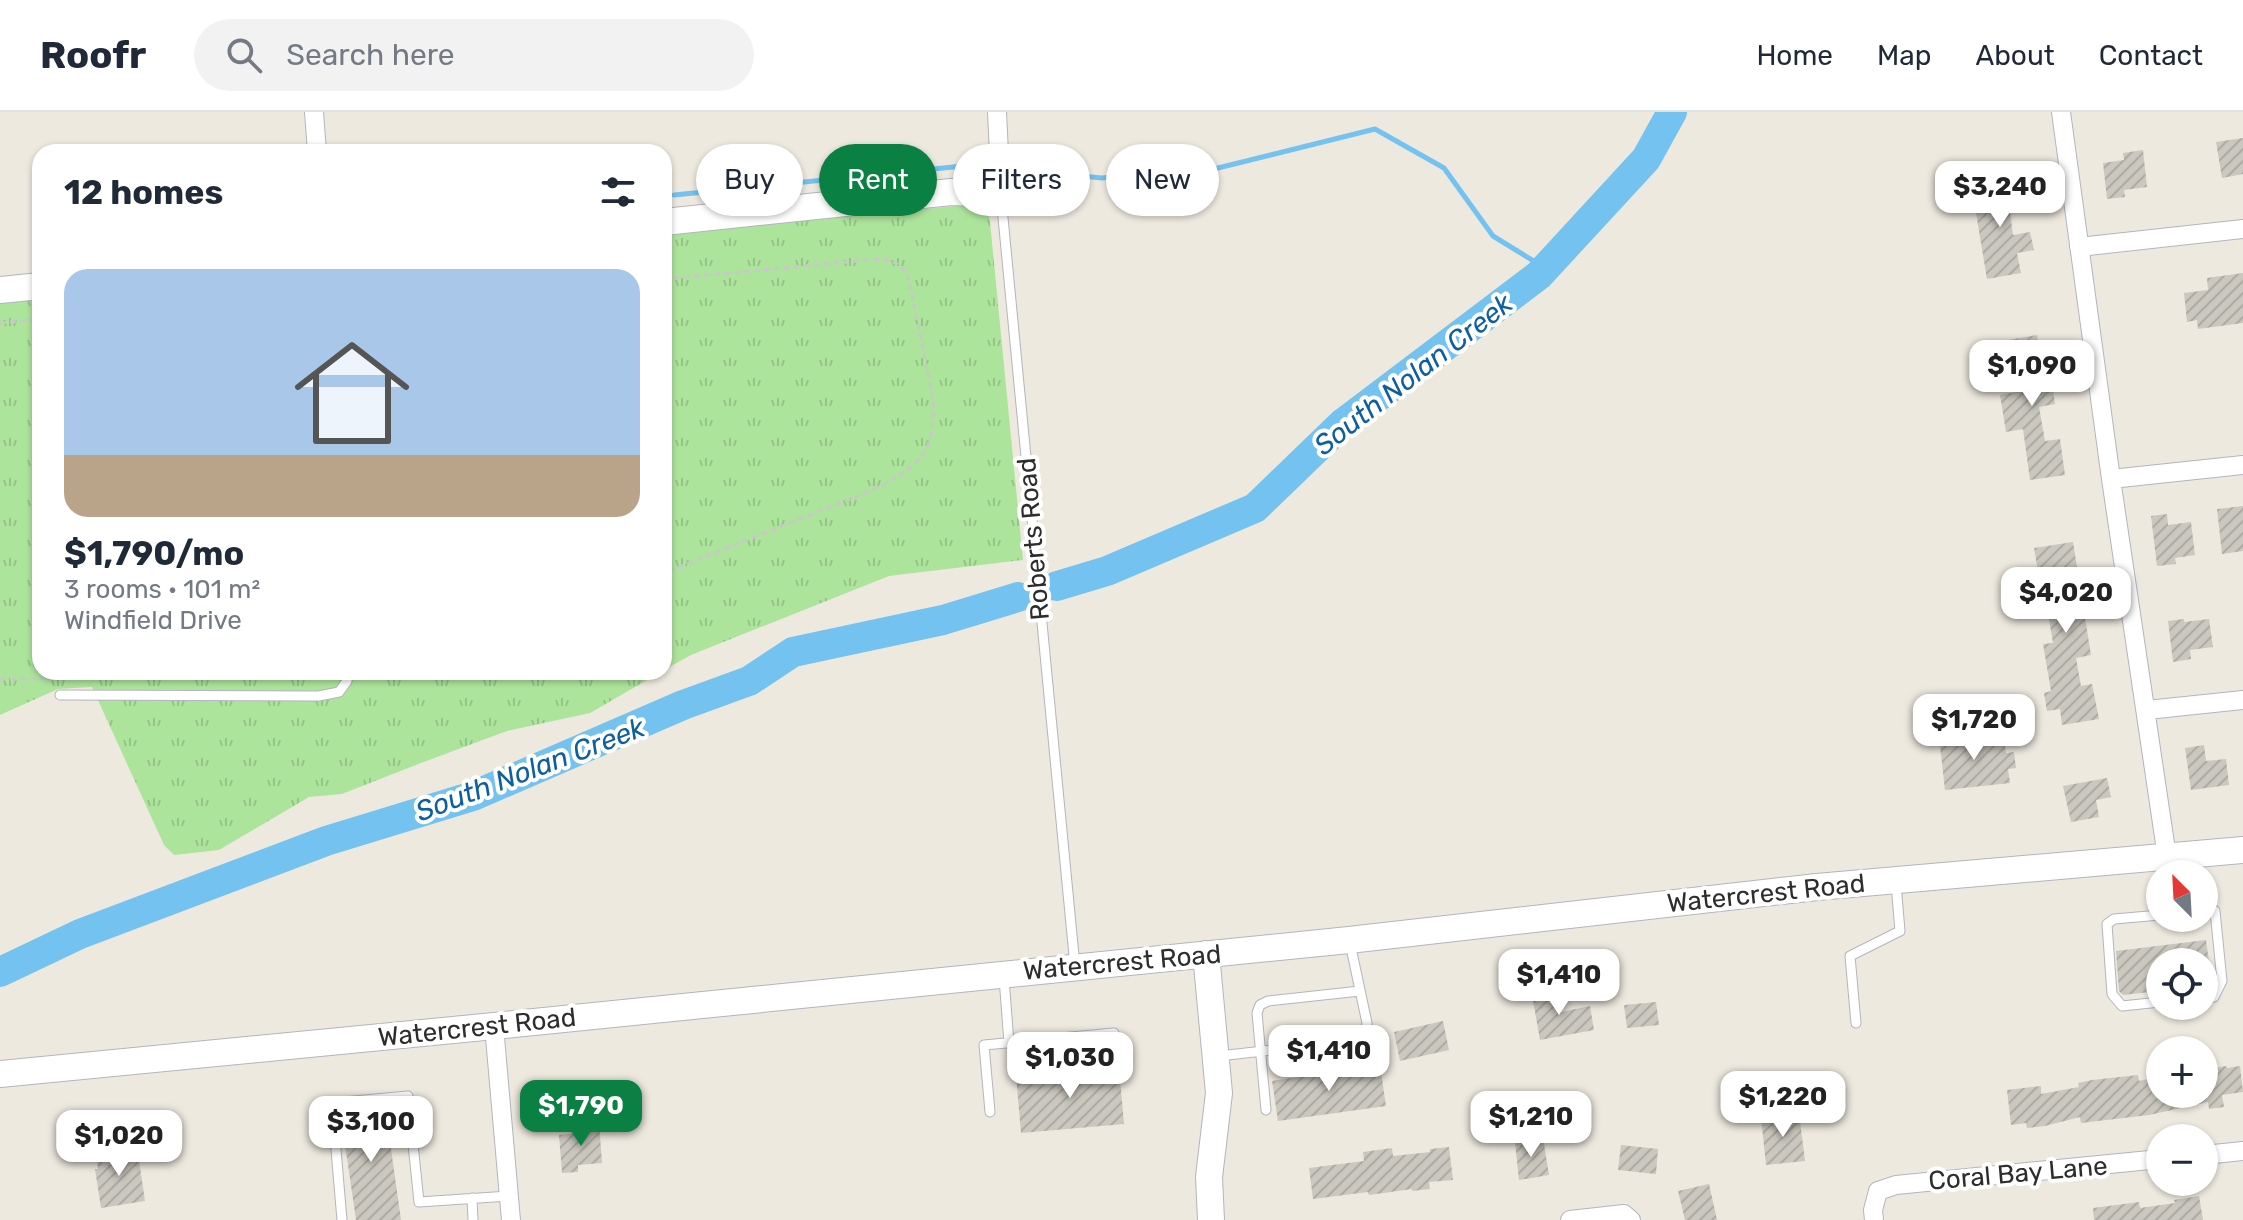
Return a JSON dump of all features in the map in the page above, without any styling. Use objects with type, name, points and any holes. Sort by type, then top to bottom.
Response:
[{"type":"street","points":[[314,112],[316,144]]},
{"type":"street","name":"Roberts Road","points":[[997,112],[999,144]]},
{"type":"street","points":[[2061,112],[2111,479],[2147,710],[2180,859]]},
{"type":"street","points":[[672,221],[953,192]]},
{"type":"street","points":[[2079,247],[2243,229]]},
{"type":"street","points":[[0,290],[32,287]]},
{"type":"street","points":[[2111,479],[2243,465]]},
{"type":"street","points":[[2147,710],[2243,700]]},
{"type":"street","name":"Watercrest Road","points":[[0,1074],[1349,940],[1817,887],[2180,859],[2243,850]]},
{"type":"street","points":[[1206,954],[1219,1093],[1209,1177],[1211,1220]]},
{"type":"street","points":[[494,1026],[511,1220]]},
{"type":"street","points":[[2218,1154],[2243,1151]]},
{"type":"street","name":"Coral Bay Lane","points":[[1874,1220],[1878,1191],[1896,1185],[2146,1160]]},
{"type":"street","points":[[1570,1220],[1624,1214],[1631,1220]]},
{"type":"lane","name":"Roberts Road","points":[[1003,216],[1075,966]]},
{"type":"lane","points":[[60,695],[319,696],[339,692],[347,680]]},
{"type":"lane","points":[[1856,1023],[1850,956],[1900,931],[1895,880]]},
{"type":"lane","points":[[2146,916],[2114,919],[2107,924],[2112,994],[2122,1006],[2146,1003]]},
{"type":"lane","points":[[2217,932],[2222,981],[2218,989]]},
{"type":"lane","points":[[1216,1057],[1359,1040],[1367,1023],[1349,940]]},
{"type":"lane","points":[[1004,973],[1009,1043]]},
{"type":"lane","points":[[1266,1110],[1257,1013],[1260,1005],[1268,1001],[1360,991]]},
{"type":"lane","points":[[990,1112],[984,1045],[1114,1033]]},
{"type":"lane","points":[[342,1220],[332,1103],[408,1096],[419,1202],[509,1196]]},
{"type":"lane","points":[[472,1198],[473,1220]]},
{"type":"path","points":[[672,278],[879,259],[902,266],[908,276],[933,398],[934,419],[922,456],[903,472],[869,491],[672,570]]},
{"type":"path","points":[[0,323],[32,320]]},
{"type":"path","points":[[0,679],[32,679]]},
{"type":"green space","points":[[953,206],[953,216],[989,216],[1023,560],[889,576],[691,655],[672,666],[672,232],[847,216],[937,216],[937,208]]},
{"type":"green space","points":[[32,294],[32,680],[647,680],[590,713],[507,731],[342,794],[309,797],[219,850],[174,855],[164,845],[92,687],[58,689],[0,715],[0,296]]},
{"type":"building","points":[[2243,138],[2243,174],[2222,178],[2216,142]]},
{"type":"building","points":[[2143,150],[2147,187],[2124,190],[2125,197],[2107,199],[2103,163],[2124,160],[2123,153]]},
{"type":"building","points":[[2023,182],[2026,202],[2009,205],[2013,235],[2030,232],[2034,250],[2017,253],[2021,273],[1987,279],[1972,189]]},
{"type":"building","points":[[2243,273],[2243,323],[2198,329],[2197,320],[2187,322],[2184,293],[2208,290],[2207,278]]},
{"type":"building","points":[[2037,335],[2040,358],[2048,357],[2055,404],[2039,407],[2045,441],[2060,439],[2065,475],[2030,480],[2023,429],[2006,432],[2000,395],[2016,392],[2008,340]]},
{"type":"building","points":[[2243,506],[2243,551],[2222,554],[2217,509]]},
{"type":"building","points":[[2167,514],[2168,525],[2191,522],[2195,555],[2175,558],[2176,564],[2157,566],[2151,516]]},
{"type":"building","points":[[2073,542],[2091,655],[2076,658],[2081,686],[2092,684],[2099,719],[2062,725],[2060,709],[2047,711],[2044,693],[2051,691],[2043,644],[2053,643],[2048,613],[2051,613],[2046,582],[2040,583],[2034,548]]},
{"type":"building","points":[[2184,619],[2184,622],[2209,619],[2213,647],[2190,650],[2191,659],[2173,662],[2168,621]]},
{"type":"building","points":[[1972,734],[1974,743],[2004,740],[2006,753],[2014,752],[2016,768],[2008,769],[2010,783],[1945,790],[1939,737]]},
{"type":"building","points":[[2204,745],[2206,761],[2226,759],[2229,785],[2191,790],[2185,748]]},
{"type":"building","points":[[2107,778],[2111,797],[2096,800],[2099,817],[2071,822],[2063,786]]},
{"type":"building","points":[[2206,940],[2207,948],[2146,948],[2146,993],[2123,995],[2119,991],[2116,951]]},
{"type":"building","points":[[1557,990],[1561,1012],[1590,1006],[1594,1030],[1540,1040],[1532,995]]},
{"type":"building","points":[[1656,1002],[1659,1025],[1627,1028],[1624,1005]]},
{"type":"building","points":[[1443,1021],[1449,1050],[1400,1061],[1394,1032]]},
{"type":"building","points":[[1380,1065],[1386,1106],[1278,1121],[1272,1081]]},
{"type":"building","points":[[2240,1066],[2243,1092],[2222,1095],[2224,1107],[2218,1108],[2218,1067]]},
{"type":"building","points":[[1119,1067],[1124,1124],[1021,1133],[1016,1076]]},
{"type":"building","points":[[2138,1075],[2139,1081],[2146,1079],[2146,1108],[2181,1108],[2081,1123],[2080,1117],[2045,1126],[2027,1128],[2026,1123],[2011,1125],[2007,1090],[2041,1086],[2041,1094],[2079,1087],[2078,1083],[2092,1080]]},
{"type":"building","points":[[385,1106],[401,1220],[356,1220],[340,1110]]},
{"type":"building","points":[[1799,1113],[1805,1161],[1766,1165],[1761,1117]]},
{"type":"building","points":[[599,1122],[602,1163],[578,1165],[578,1172],[562,1173],[559,1135],[579,1133],[579,1123]]},
{"type":"building","points":[[1543,1138],[1549,1175],[1519,1180],[1515,1142]]},
{"type":"building","points":[[1621,1145],[1658,1149],[1656,1174],[1618,1170]]},
{"type":"building","points":[[137,1147],[145,1201],[101,1208],[95,1169],[98,1169],[96,1153]]},
{"type":"building","points":[[1449,1147],[1453,1180],[1429,1182],[1430,1189],[1313,1199],[1309,1168],[1364,1161],[1363,1152],[1392,1148],[1393,1156]]},
{"type":"building","points":[[1709,1184],[1717,1220],[1685,1220],[1678,1191]]},
{"type":"building","points":[[2199,1196],[2203,1220],[2094,1220],[2093,1208],[2139,1202],[2140,1208],[2175,1203],[2174,1200]]},
{"type":"waterway","name":"South Nolan Creek","points":[[1057,586],[1107,571],[1255,508],[1342,424],[1539,275],[1646,159],[1672,112]]},
{"type":"waterway","points":[[1090,177],[1218,168],[1375,129],[1444,168],[1493,236],[1545,268]]},
{"type":"waterway","points":[[674,195],[953,167]]},
{"type":"waterway","name":"South Nolan Creek","points":[[0,972],[80,934],[326,841],[473,796],[683,705],[749,681],[793,652],[943,620],[1018,597]]}]
